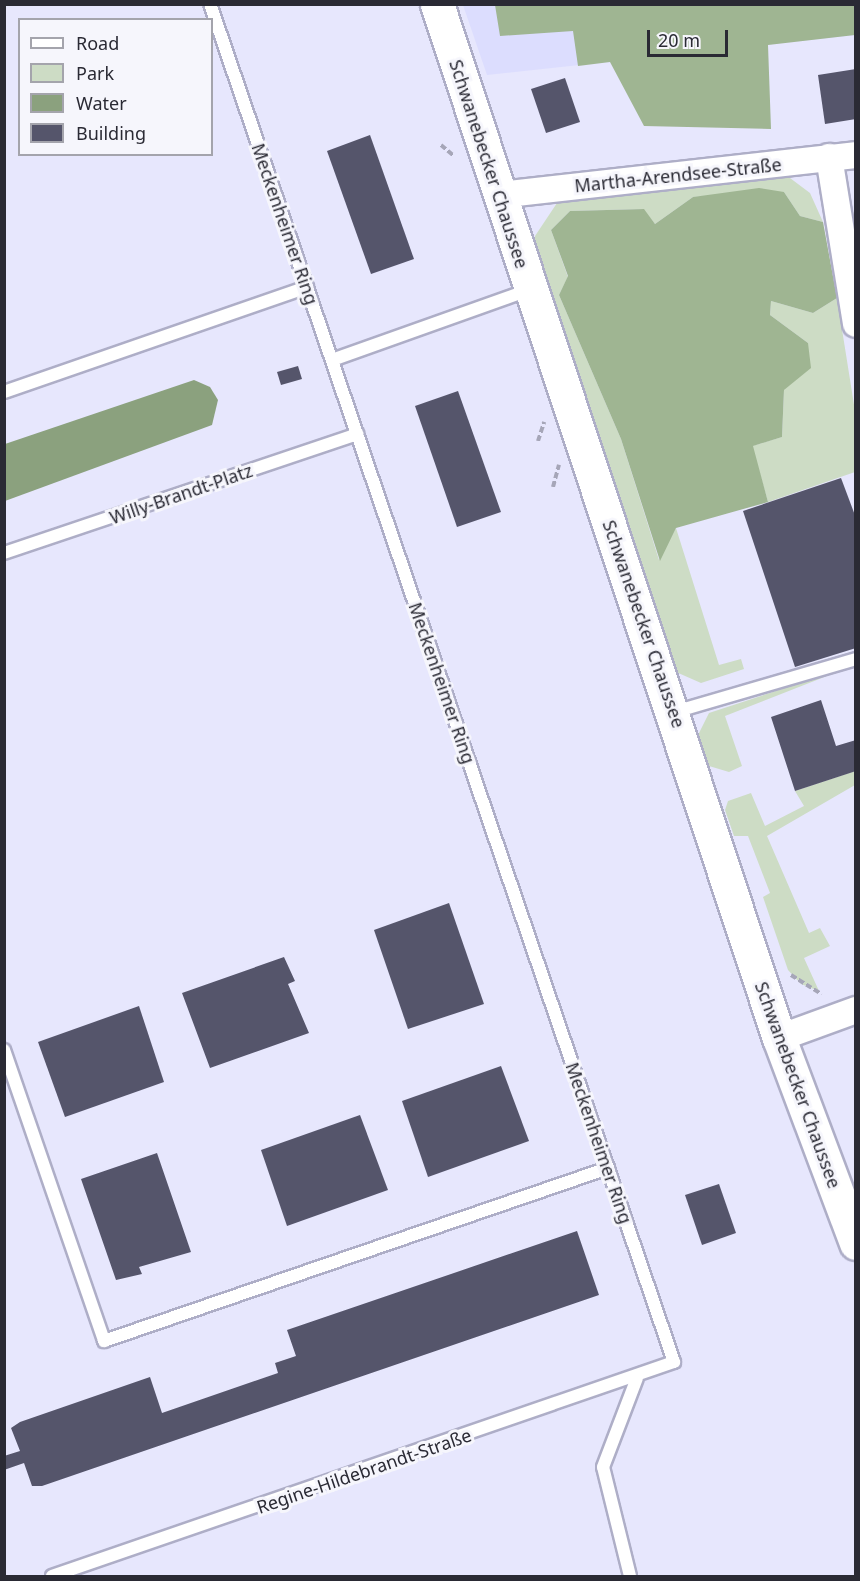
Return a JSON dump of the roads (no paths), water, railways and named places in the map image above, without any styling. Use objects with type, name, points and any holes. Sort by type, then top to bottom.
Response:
[{"type":"main road","name":"Schwanebecker Chaussee","points":[[437,4],[674,712],[779,1038],[855,1242]]},
{"type":"street","name":"Martha-Arendsee-Straße","points":[[500,195],[855,154]]},
{"type":"street","points":[[829,157],[855,324]]},
{"type":"street","points":[[779,1038],[855,1010]]},
{"type":"lane","name":"Meckenheimer Ring","points":[[210,4],[674,1362]]},
{"type":"lane","points":[[4,392],[307,287]]},
{"type":"lane","points":[[332,360],[531,289]]},
{"type":"lane","name":"Willy-Brandt-Platz","points":[[4,553],[357,434]]},
{"type":"lane","points":[[674,712],[855,658]]},
{"type":"lane","points":[[4,1050],[104,1341],[608,1168]]},
{"type":"lane","name":"Regine-Hildebrandt-Straße","points":[[52,1576],[637,1378],[674,1362]]},
{"type":"lane","points":[[630,1576],[603,1467],[637,1378]]},
{"type":"water","points":[[194,380],[210,387],[218,400],[212,425],[5,501],[5,444]]}]
